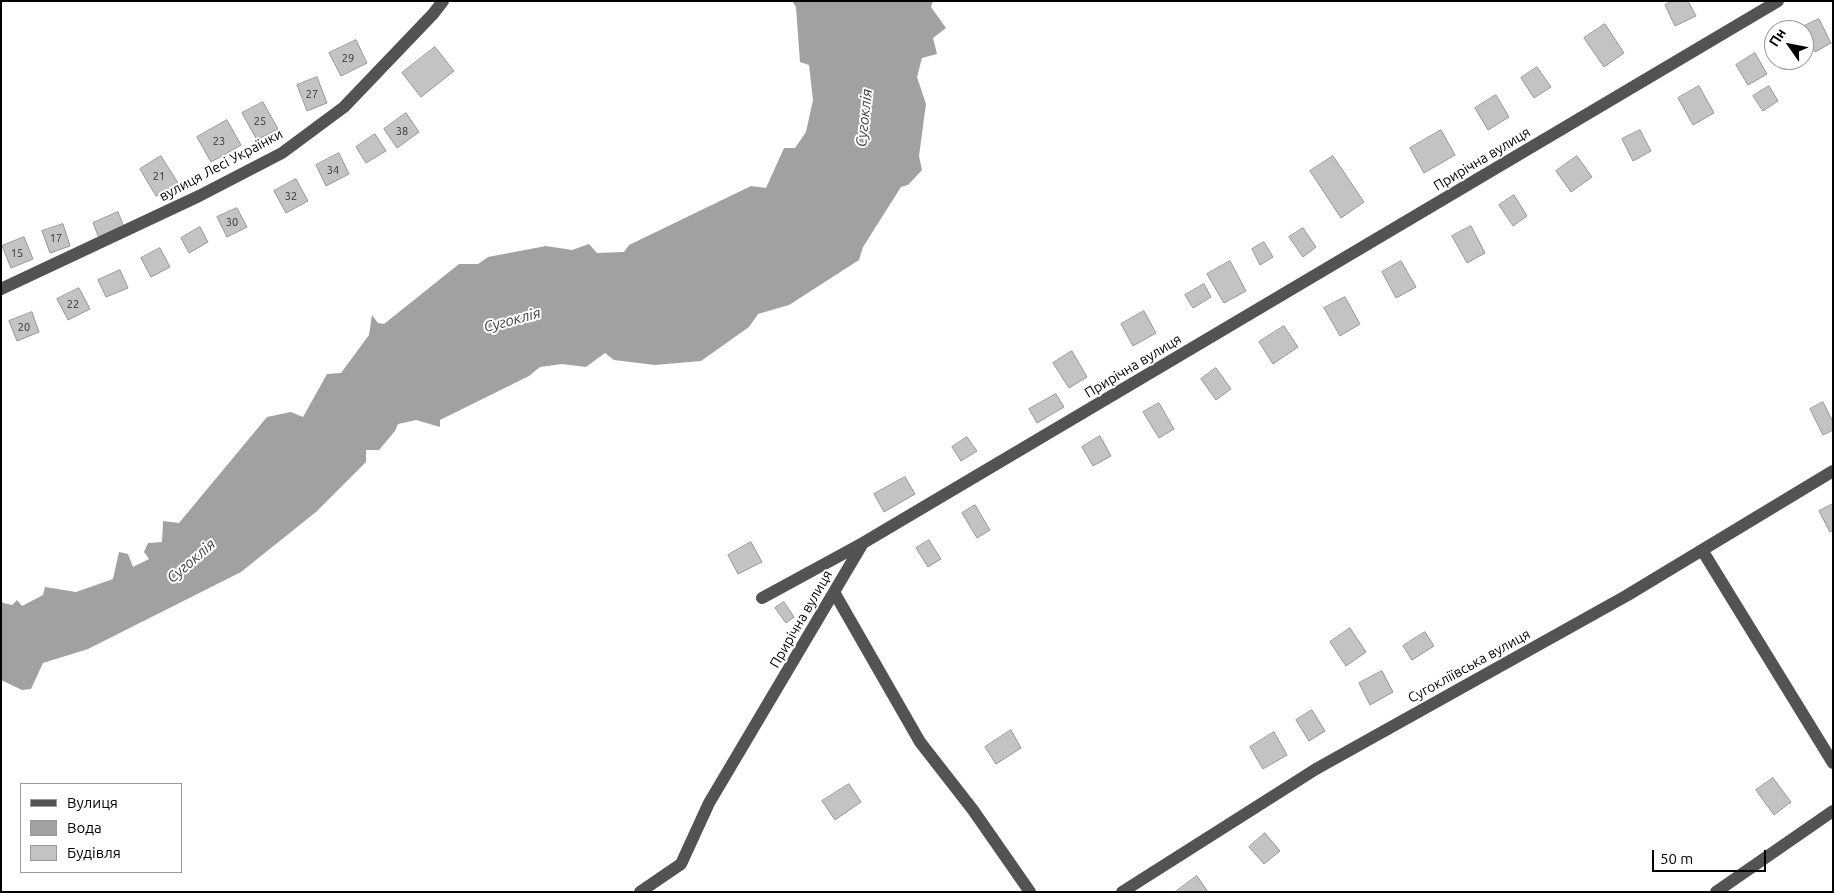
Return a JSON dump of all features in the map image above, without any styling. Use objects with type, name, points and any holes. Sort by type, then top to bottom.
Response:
[{"type":"street","name":"вулиця Лесі Українки","points":[[1,289],[199,196],[282,153],[344,107],[433,14],[443,1]]},
{"type":"street","name":"Прирічна вулиця","points":[[640,892],[681,864],[709,803],[863,543],[1778,1]]},
{"type":"street","name":"Сугокліївська вулиця","points":[[1122,892],[1316,769],[1626,596],[1833,471]]},
{"type":"street","points":[[762,598],[863,543]]},
{"type":"street","points":[[1702,550],[1833,763]]},
{"type":"street","points":[[834,592],[920,742],[973,810],[1030,892]]},
{"type":"street","points":[[1716,892],[1833,812]]},
{"type":"water","name":"Сугоклія","points":[[792,1],[933,1],[931,7],[946,28],[933,38],[937,54],[922,58],[917,77],[926,104],[919,156],[922,170],[908,185],[901,187],[863,247],[859,260],[789,305],[758,314],[749,327],[701,361],[655,365],[614,360],[605,353],[586,367],[562,364],[540,367],[529,376],[440,420],[440,427],[416,420],[398,424],[395,431],[379,450],[366,450],[366,462],[316,512],[241,572],[88,649],[43,663],[31,689],[22,690],[1,680],[1,600],[3,603],[12,605],[17,600],[22,606],[43,595],[45,587],[76,592],[113,579],[119,552],[128,554],[133,567],[149,559],[144,552],[148,543],[162,542],[163,521],[179,523],[267,417],[291,412],[303,417],[327,374],[341,373],[369,335],[372,315],[378,323],[384,324],[459,264],[478,264],[488,257],[546,246],[572,250],[589,244],[597,253],[624,252],[629,245],[751,186],[766,188],[784,148],[795,148],[806,132],[813,100],[809,65],[800,62],[796,7]]},
{"type":"building","points":[[1673,1],[1688,1],[1696,16],[1675,26],[1665,5]]},
{"type":"building","points":[[1819,19],[1831,43],[1815,52],[1814,50],[1814,21]]},
{"type":"building","points":[[1605,24],[1624,53],[1604,67],[1584,38]]},
{"type":"building","points":[[356,40],[367,63],[341,76],[329,53]]},
{"type":"building","points":[[435,47],[454,71],[421,97],[402,73]]},
{"type":"building","points":[[1755,53],[1767,74],[1748,85],[1736,65]]},
{"type":"building","points":[[1537,67],[1551,87],[1534,98],[1521,78]]},
{"type":"building","points":[[317,77],[327,103],[307,111],[297,85]]},
{"type":"building","points":[[1699,86],[1714,113],[1693,125],[1678,98]]},
{"type":"building","points":[[1769,86],[1778,101],[1763,111],[1753,96]]},
{"type":"building","points":[[1496,95],[1509,117],[1488,130],[1475,108]]},
{"type":"building","points":[[263,102],[278,129],[257,140],[242,113]]},
{"type":"building","points":[[406,113],[419,132],[397,148],[384,129]]},
{"type":"building","points":[[227,120],[241,145],[211,162],[197,137]]},
{"type":"building","points":[[1441,130],[1455,155],[1424,173],[1410,148]]},
{"type":"building","points":[[1640,130],[1651,151],[1633,161],[1622,139]]},
{"type":"building","points":[[375,134],[386,151],[366,163],[356,147]]},
{"type":"building","points":[[339,153],[349,174],[326,186],[316,165]]},
{"type":"building","points":[[161,156],[178,183],[156,196],[140,169]]},
{"type":"building","points":[[1333,156],[1364,202],[1341,218],[1310,171]]},
{"type":"building","points":[[1577,156],[1592,177],[1571,192],[1556,171]]},
{"type":"building","points":[[296,179],[308,201],[286,213],[274,191]]},
{"type":"building","points":[[1514,195],[1527,216],[1513,226],[1499,205]]},
{"type":"building","points":[[237,208],[247,227],[227,237],[217,217]]},
{"type":"building","points":[[118,212],[124,227],[99,238],[93,223]]},
{"type":"building","points":[[63,224],[70,246],[50,253],[42,231]]},
{"type":"building","points":[[1471,226],[1485,253],[1467,263],[1452,236]]},
{"type":"building","points":[[200,227],[208,242],[189,253],[181,238]]},
{"type":"building","points":[[1303,228],[1316,247],[1303,257],[1289,237]]},
{"type":"building","points":[[24,237],[33,259],[11,268],[2,246]]},
{"type":"building","points":[[1264,242],[1273,257],[1260,265],[1252,249]]},
{"type":"building","points":[[160,248],[170,267],[151,277],[141,258]]},
{"type":"building","points":[[1230,261],[1246,291],[1224,303],[1207,274]]},
{"type":"building","points":[[1401,261],[1416,287],[1396,298],[1382,272]]},
{"type":"building","points":[[120,270],[128,288],[106,297],[98,280]]},
{"type":"building","points":[[1204,284],[1211,297],[1193,308],[1185,295]]},
{"type":"building","points":[[79,288],[90,309],[68,320],[57,299]]},
{"type":"building","points":[[1345,297],[1360,324],[1340,336],[1324,308]]},
{"type":"building","points":[[1144,311],[1156,333],[1133,346],[1121,324]]},
{"type":"building","points":[[32,312],[39,332],[17,341],[9,321]]},
{"type":"building","points":[[1284,326],[1298,347],[1273,364],[1259,342]]},
{"type":"building","points":[[1072,351],[1087,377],[1069,388],[1053,363]]},
{"type":"building","points":[[1216,368],[1231,389],[1216,400],[1201,379]]},
{"type":"building","points":[[1056,394],[1064,407],[1037,423],[1029,409]]},
{"type":"building","points":[[1823,402],[1833,422],[1833,430],[1823,435],[1810,409]]},
{"type":"building","points":[[1159,403],[1174,429],[1159,438],[1143,412]]},
{"type":"building","points":[[1100,436],[1111,456],[1093,466],[1082,447]]},
{"type":"building","points":[[967,437],[977,451],[961,461],[952,447]]},
{"type":"building","points":[[905,477],[915,494],[884,512],[874,494]]},
{"type":"building","points":[[1833,504],[1833,530],[1830,532],[1819,511]]},
{"type":"building","points":[[975,505],[990,530],[977,538],[962,513]]},
{"type":"building","points":[[929,540],[941,559],[928,567],[916,548]]},
{"type":"building","points":[[751,542],[762,562],[738,574],[728,555]]},
{"type":"building","points":[[784,602],[794,617],[786,623],[775,608]]},
{"type":"building","points":[[1350,628],[1366,652],[1346,666],[1330,642]]},
{"type":"building","points":[[1425,632],[1434,646],[1412,660],[1403,646]]},
{"type":"building","points":[[1382,671],[1393,692],[1370,705],[1359,683]]},
{"type":"building","points":[[1312,710],[1325,731],[1309,741],[1296,720]]},
{"type":"building","points":[[1011,730],[1021,748],[996,764],[985,747]]},
{"type":"building","points":[[1274,732],[1287,755],[1263,769],[1250,747]]},
{"type":"building","points":[[1773,778],[1791,802],[1774,815],[1756,790]]},
{"type":"building","points":[[849,784],[861,802],[835,820],[822,801]]},
{"type":"building","points":[[1265,833],[1280,851],[1264,864],[1249,847]]},
{"type":"building","points":[[1197,876],[1208,892],[1175,892]]}]
